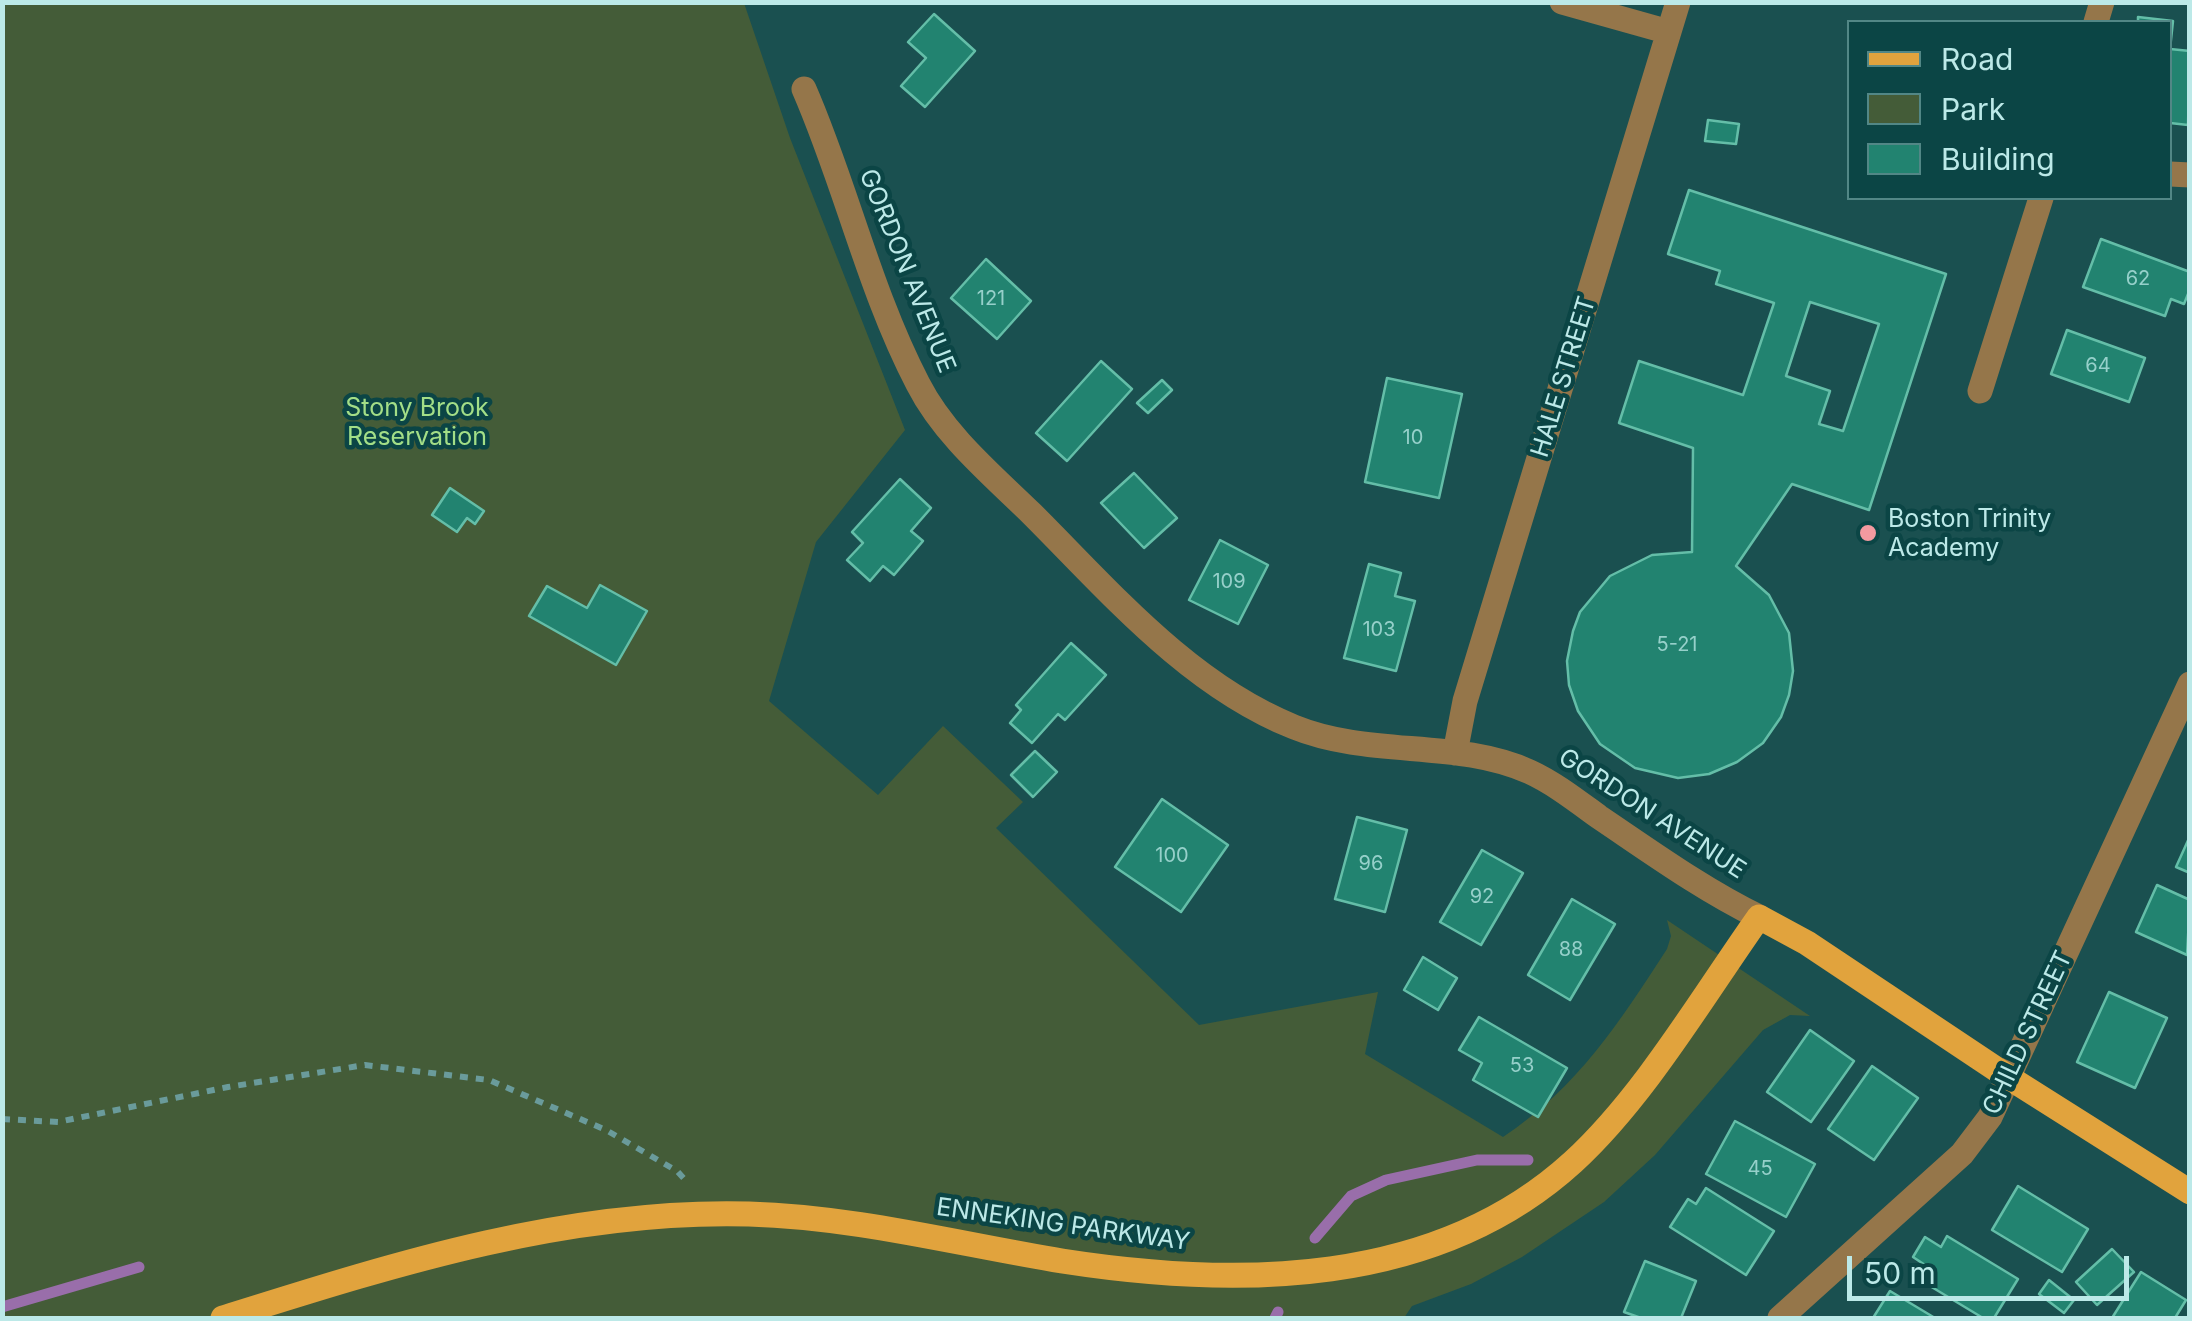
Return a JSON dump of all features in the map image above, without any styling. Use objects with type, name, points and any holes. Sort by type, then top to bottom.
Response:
[{"type":"main road","name":"GORDON AVENUE","points":[[1759,916],[2190,1192]]},
{"type":"main road","name":"ENNEKING PARKWAY","points":[[223,1318],[402,1262],[578,1224],[629,1217],[718,1214],[803,1218],[884,1228],[1084,1264],[1178,1274],[1294,1274],[1398,1256],[1442,1242],[1503,1213],[1573,1162],[1628,1100],[1759,916]]},
{"type":"street","points":[[1562,2],[1669,32]]},
{"type":"street","name":"HALE STREET","points":[[1454,754],[1465,701],[1678,2]]},
{"type":"street","name":"GORDON AVENUE","points":[[804,89],[854,228],[916,381],[938,416],[970,453],[1120,602],[1188,662],[1268,714],[1320,735],[1384,748],[1497,760],[1533,773],[1696,882],[1759,916]]},
{"type":"street","points":[[1980,391],[2040,200]]},
{"type":"street","name":"CHILD STREET","points":[[1780,1318],[1962,1154],[1990,1117],[2190,684]]},
{"type":"path","points":[[2,1119],[58,1122],[228,1087],[364,1065],[489,1080],[606,1130],[677,1171]]},
{"type":"green space","name":"Stony Brook Reservation","points":[[3,3],[744,3],[790,138],[905,430],[816,542],[769,701],[878,795],[943,726],[1023,802],[996,828],[1199,1025],[1378,992],[1365,1054],[1503,1137],[1554,1097],[1614,1028],[1667,949],[1671,936],[1667,920],[1810,1016],[1790,1015],[1763,1030],[1655,1155],[1604,1202],[1522,1257],[1471,1284],[1412,1306],[1404,1318],[3,1318]]},
{"type":"building","points":[[934,14],[975,51],[925,107],[901,86],[926,58],[908,42]]},
{"type":"building","points":[[2172,49],[2190,51],[2188,125],[2172,123]]},
{"type":"building","points":[[1708,120],[1739,124],[1736,144],[1705,141]]},
{"type":"building","points":[[1689,190],[1946,274],[1869,510],[1792,484],[1736,566],[1769,595],[1789,633],[1793,671],[1781,717],[1763,743],[1737,762],[1709,774],[1678,778],[1635,768],[1600,744],[1578,711],[1569,685],[1567,661],[1580,612],[1610,576],[1652,555],[1692,552],[1693,448],[1619,423],[1639,361],[1743,395],[1774,303],[1716,284],[1720,271],[1668,254]],"holes":[[[1810,302],[1879,324],[1843,431],[1819,424],[1830,391],[1786,376]]]},
{"type":"building","points":[[2101,239],[2190,272],[2190,289],[2184,304],[2171,299],[2165,316],[2083,287]]},
{"type":"building","points":[[986,259],[1031,301],[997,339],[951,298]]},
{"type":"building","points":[[2067,330],[2145,358],[2129,402],[2051,374]]},
{"type":"building","points":[[1101,361],[1132,389],[1067,461],[1036,433]]},
{"type":"building","points":[[1387,378],[1462,394],[1439,498],[1365,482]]},
{"type":"building","points":[[1162,380],[1172,390],[1148,413],[1137,403]]},
{"type":"building","points":[[1134,473],[1177,518],[1144,548],[1101,503]]},
{"type":"building","points":[[900,479],[931,508],[911,531],[923,541],[894,575],[883,566],[870,581],[847,560],[863,543],[852,532]]},
{"type":"building","points":[[450,488],[484,511],[475,524],[467,518],[457,532],[432,515]]},
{"type":"building","points":[[1220,540],[1268,565],[1238,624],[1189,600]]},
{"type":"building","points":[[1369,564],[1401,573],[1395,596],[1415,601],[1396,671],[1344,658]]},
{"type":"building","points":[[600,585],[647,611],[616,665],[529,616],[547,586],[587,608]]},
{"type":"building","points":[[1071,643],[1106,675],[1065,720],[1058,714],[1032,743],[1010,723],[1021,710],[1016,705]]},
{"type":"building","points":[[1035,751],[1057,772],[1033,797],[1011,775]]},
{"type":"building","points":[[1162,799],[1228,845],[1181,912],[1115,867]]},
{"type":"building","points":[[1357,817],[1407,830],[1385,912],[1335,899]]},
{"type":"building","points":[[2190,836],[2190,873],[2176,867]]},
{"type":"building","points":[[1482,850],[1523,873],[1481,945],[1440,922]]},
{"type":"building","points":[[2157,885],[2190,900],[2187,955],[2136,932]]},
{"type":"building","points":[[1572,899],[1615,924],[1570,1000],[1528,975]]},
{"type":"building","points":[[1423,957],[1457,978],[1438,1010],[1404,990]]},
{"type":"building","points":[[2109,992],[2167,1018],[2135,1088],[2077,1062]]},
{"type":"building","points":[[1479,1017],[1567,1068],[1538,1117],[1473,1080],[1482,1063],[1459,1050]]},
{"type":"building","points":[[1810,1030],[1854,1061],[1811,1122],[1767,1092]]},
{"type":"building","points":[[1872,1066],[1918,1098],[1874,1160],[1828,1129]]},
{"type":"building","points":[[1735,1121],[1815,1164],[1786,1217],[1706,1174]]},
{"type":"building","points":[[2018,1186],[2088,1229],[2062,1272],[1992,1230]]},
{"type":"building","points":[[1706,1188],[1774,1231],[1746,1275],[1670,1227],[1688,1199],[1696,1204]]},
{"type":"building","points":[[1947,1236],[2018,1279],[1994,1318],[1983,1318],[1920,1280],[1928,1267],[1913,1257],[1925,1237],[1941,1247]]},
{"type":"building","points":[[2112,1249],[2134,1272],[2097,1305],[2076,1282]]},
{"type":"building","points":[[1645,1261],[1696,1281],[1681,1318],[1641,1318],[1624,1312]]},
{"type":"building","points":[[2141,1272],[2186,1300],[2175,1318],[2112,1318]]},
{"type":"building","points":[[2049,1280],[2074,1300],[2064,1313],[2039,1294]]},
{"type":"building","points":[[1890,1291],[1935,1318],[1873,1318]]},
{"type":"waterway","points":[[1315,1238],[1351,1196],[1386,1180],[1477,1160],[1528,1160]]},
{"type":"waterway","points":[[2,1307],[139,1267]]},
{"type":"waterway","points":[[1275,1318],[1278,1312]]},
{"type":"place","name":"Boston Trinity Academy","points":[[1868,533]]}]
